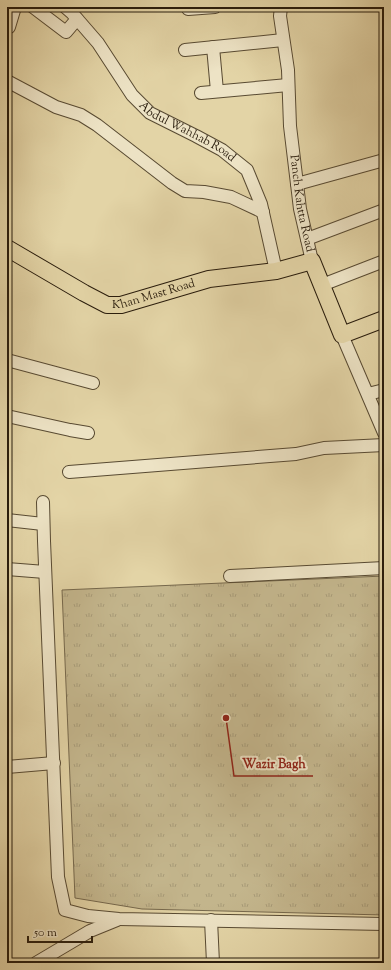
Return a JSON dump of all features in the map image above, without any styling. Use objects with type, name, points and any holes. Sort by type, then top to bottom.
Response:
[{"type":"main road","name":"Khan Mast Road","points":[[7,248],[107,305],[121,306],[209,279],[276,272],[312,261]]},
{"type":"main road","name":"Panch Kahtta Road","points":[[312,261],[342,335]]},
{"type":"main road","points":[[342,335],[384,319]]},
{"type":"street","points":[[7,27],[9,27],[15,7]]},
{"type":"street","points":[[33,7],[66,32],[77,19]]},
{"type":"street","name":"Abdul Wahhab Road","points":[[65,7],[98,43],[132,95],[150,113],[222,150],[247,170],[261,204],[276,272]]},
{"type":"street","points":[[188,10],[215,7]]},
{"type":"street","name":"Panch Kahtta Road","points":[[281,7],[280,16],[288,70],[290,126],[300,209],[312,261]]},
{"type":"street","points":[[184,50],[284,40]]},
{"type":"street","points":[[213,47],[217,91]]},
{"type":"street","points":[[7,81],[56,107],[81,115],[97,125],[172,183],[185,191],[231,196],[263,212]]},
{"type":"street","points":[[201,93],[288,85]]},
{"type":"street","points":[[297,184],[384,160]]},
{"type":"street","points":[[307,239],[383,213]]},
{"type":"street","points":[[322,285],[384,262]]},
{"type":"street","name":"Panch Kahtta Road","points":[[342,335],[384,434]]},
{"type":"street","points":[[7,360],[93,383]]},
{"type":"street","points":[[368,394],[384,390]]},
{"type":"street","points":[[7,416],[88,433]]},
{"type":"street","points":[[69,472],[296,454],[324,448],[384,445]]},
{"type":"street","points":[[43,502],[58,877],[65,910],[88,916],[120,919],[384,924]]},
{"type":"street","points":[[7,520],[44,524]]},
{"type":"street","points":[[230,576],[384,568]]},
{"type":"street","points":[[7,569],[45,572]]},
{"type":"street","points":[[7,767],[54,763]]},
{"type":"street","points":[[36,963],[90,931],[120,919]]},
{"type":"street","points":[[211,920],[213,963]]},
{"type":"green space","points":[[384,576],[384,915],[142,909],[75,898],[62,590]]},
{"type":"place","name":"Wazir Bagh","points":[[226,718]]}]
